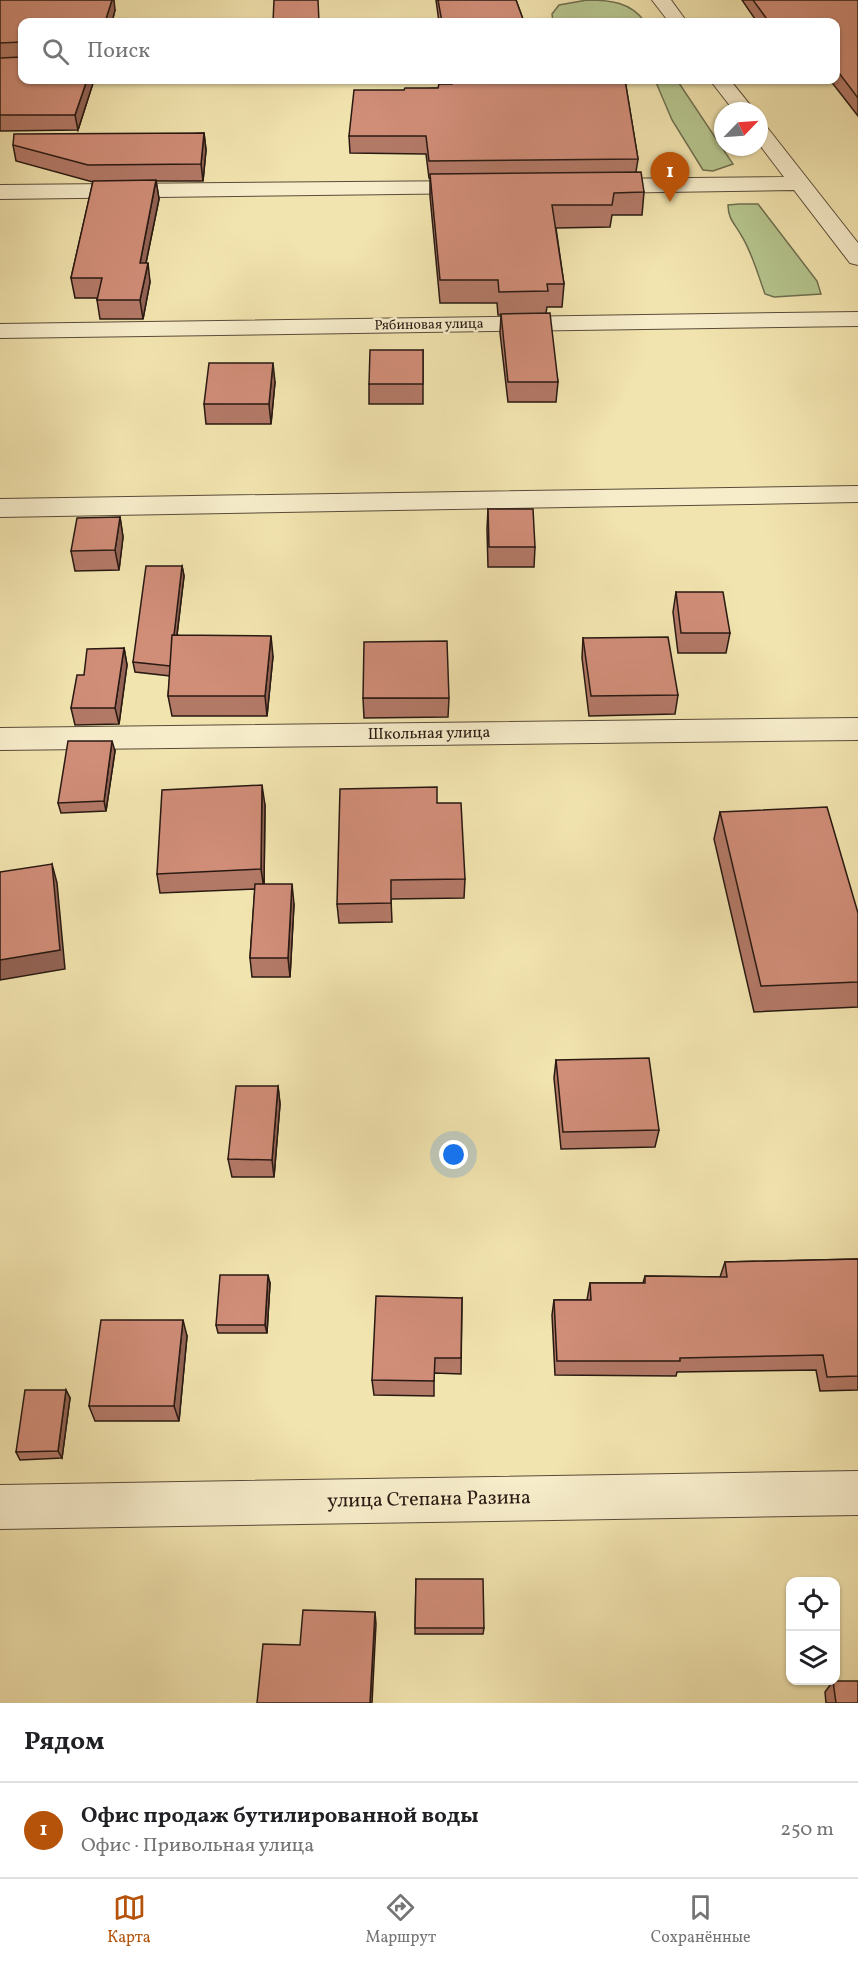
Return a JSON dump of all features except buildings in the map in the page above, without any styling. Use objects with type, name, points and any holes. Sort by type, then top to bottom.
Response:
[{"type":"street","points":[[661,0],[675,18]]},
{"type":"street","points":[[723,84],[737,102]]},
{"type":"street","points":[[768,142],[858,258]]},
{"type":"street","points":[[574,187],[800,183]]},
{"type":"street","points":[[0,192],[495,188]]},
{"type":"street","name":"Рябиновая улица","points":[[0,331],[858,319]]},
{"type":"street","points":[[0,508],[858,494]]},
{"type":"street","name":"Школьная улица","points":[[0,739],[858,729]]},
{"type":"street","name":"улица Степана Разина","points":[[0,1507],[858,1493]]},
{"type":"green space","points":[[587,0],[619,3],[627,6],[642,18],[552,18],[552,14],[559,5]]},
{"type":"green space","points":[[657,84],[680,84],[714,136],[714,156],[728,156],[733,164],[713,171],[703,170],[672,120]]},
{"type":"green space","points":[[758,204],[817,281],[821,294],[774,297],[765,294],[745,242],[729,214],[728,205]]},
{"type":"place","name":"Офис продаж бутилированной воды","points":[[670,202]]}]
